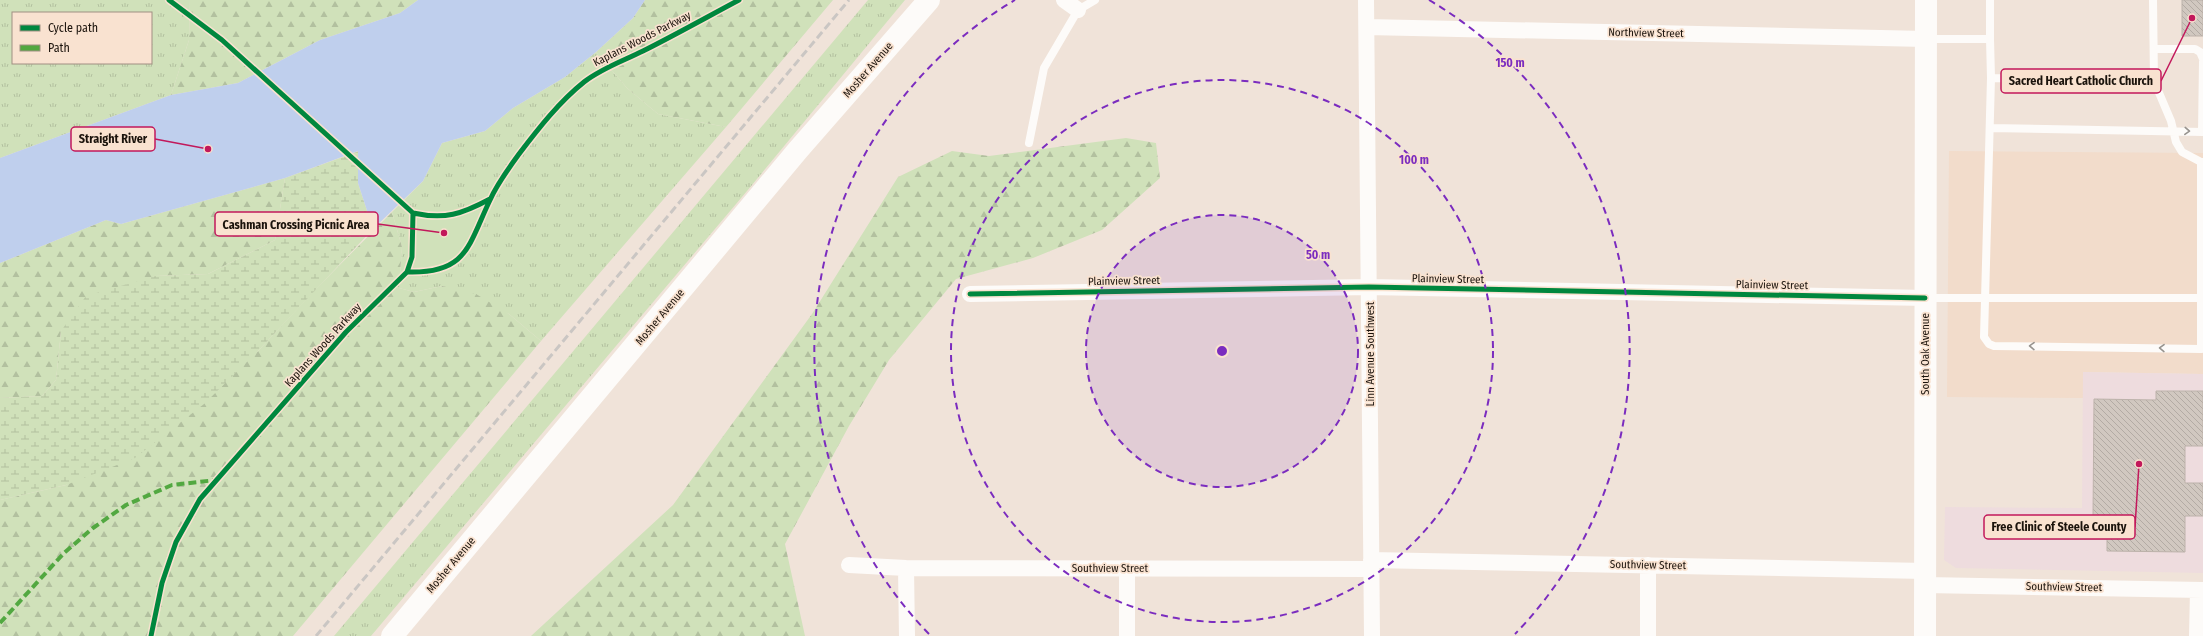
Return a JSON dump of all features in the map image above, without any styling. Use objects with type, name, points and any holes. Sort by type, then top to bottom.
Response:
[{"type":"street","name":"Mosher Avenue","points":[[392,636],[798,150],[929,0]]},
{"type":"street","points":[[1064,0],[1078,10]]},
{"type":"street","name":"Linn Avenue Southwest","points":[[1366,0],[1372,636]]},
{"type":"street","name":"South Oak Avenue","points":[[1924,636],[1926,0]]},
{"type":"street","name":"Northview Street","points":[[1367,27],[1926,39]]},
{"type":"street","name":"Plainview Street","points":[[970,294],[1369,287],[1925,298]]},
{"type":"street","name":"Southview Street","points":[[849,565],[906,568],[1127,568],[1371,564],[1648,565],[2200,590]]},
{"type":"street","points":[[1648,565],[1648,636]]},
{"type":"street","points":[[906,568],[907,636]]},
{"type":"street","points":[[1127,568],[1127,636]]},
{"type":"street","points":[[2198,636],[2200,590]]},
{"type":"lane","points":[[1030,143],[1044,68],[1078,10],[1095,0]]},
{"type":"lane","points":[[1990,0],[1991,78],[1984,337],[1994,346],[2201,349],[2202,162],[2182,152],[2172,130],[2171,121],[2154,80],[2153,0]]},
{"type":"lane","points":[[1926,39],[1990,39]]},
{"type":"lane","points":[[1990,128],[2172,130],[2203,132],[2203,61],[2200,52],[2195,50],[2154,49]]},
{"type":"lane","points":[[1991,78],[2154,80]]},
{"type":"lane","points":[[1925,298],[2201,298]]},
{"type":"shaded area","points":[[1949,151],[2203,153],[2203,374],[2083,372],[2083,398],[1947,397]]},
{"type":"shaded area","points":[[2083,372],[2203,374],[2203,573],[1956,568],[1944,560],[1945,507],[2082,508]]},
{"type":"green space","points":[[0,0],[190,0],[189,40],[171,95],[0,158]]},
{"type":"green space","points":[[190,0],[418,0],[400,13],[320,40],[238,83],[171,95],[189,40]]},
{"type":"green space","points":[[645,0],[833,0],[726,127],[658,114],[627,88],[596,52],[633,18]]},
{"type":"green space","points":[[868,0],[905,0],[747,191],[371,636],[334,636]]},
{"type":"green space","points":[[596,52],[627,88],[658,114],[726,127],[541,341],[509,314],[442,286],[414,292],[399,288],[402,247],[392,212],[423,181],[442,143],[485,131],[513,108],[565,77]]},
{"type":"green space","points":[[1126,138],[1156,143],[1160,178],[1102,230],[1033,258],[956,279],[889,360],[849,426],[785,544],[805,636],[531,636],[673,505],[812,314],[898,177],[952,151],[989,156]]},
{"type":"green space","points":[[359,151],[358,183],[373,229],[258,351],[204,404],[135,458],[66,485],[0,500],[0,398],[42,396],[56,380],[61,331],[86,296],[155,276],[208,274],[275,240],[285,178]]},
{"type":"green space","points":[[285,178],[275,240],[208,274],[155,276],[61,331],[56,380],[42,396],[0,398],[0,263],[106,220],[121,224]]},
{"type":"green space","points":[[490,199],[471,243],[464,254],[454,262],[442,268],[427,271],[407,272],[412,257],[413,213],[444,216],[462,212]]},
{"type":"green space","points":[[392,212],[402,247],[399,288],[414,292],[442,286],[476,294],[509,314],[541,341],[293,636],[0,636],[0,500],[66,485],[258,351],[314,291]]},
{"type":"water","points":[[418,0],[645,0],[633,18],[596,52],[565,77],[513,108],[485,131],[442,143],[423,181],[373,229],[358,183],[358,151],[285,178],[121,224],[106,220],[0,263],[0,158],[171,95],[238,83],[320,40],[400,13]]},
{"type":"building","points":[[2182,0],[2203,0],[2203,36],[2182,36]]},
{"type":"building","points":[[2156,391],[2203,391],[2203,446],[2185,446],[2185,483],[2203,483],[2203,516],[2185,516],[2185,552],[2107,551],[2107,539],[2039,539],[2039,517],[2093,517],[2094,399],[2156,400]]},
{"type":"railway","points":[[316,636],[849,0]]},
{"type":"marked path","points":[[0,623],[64,553],[93,528],[126,505],[172,485],[216,480]]},
{"type":"cycle path","points":[[169,0],[222,40],[413,213],[444,216],[462,212],[490,199]]},
{"type":"cycle path","name":"Kaplans Woods Parkway","points":[[151,636],[162,583],[176,542],[200,499],[346,332],[407,272],[427,271],[442,268],[454,262],[463,254],[470,244],[496,188],[511,165],[549,116],[584,82],[605,69],[655,45],[739,0]]},
{"type":"cycle path","points":[[407,272],[412,257],[413,213]]},
{"type":"cycle path","points":[[970,294],[1369,287],[1925,298]]},
{"type":"place","name":"Sacred Heart Catholic Church","points":[[2192,18]]},
{"type":"place","name":"Straight River","points":[[208,149]]},
{"type":"place","name":"Cashman Crossing Picnic Area","points":[[444,233]]},
{"type":"place","name":"Free Clinic of Steele County","points":[[2139,464]]}]
